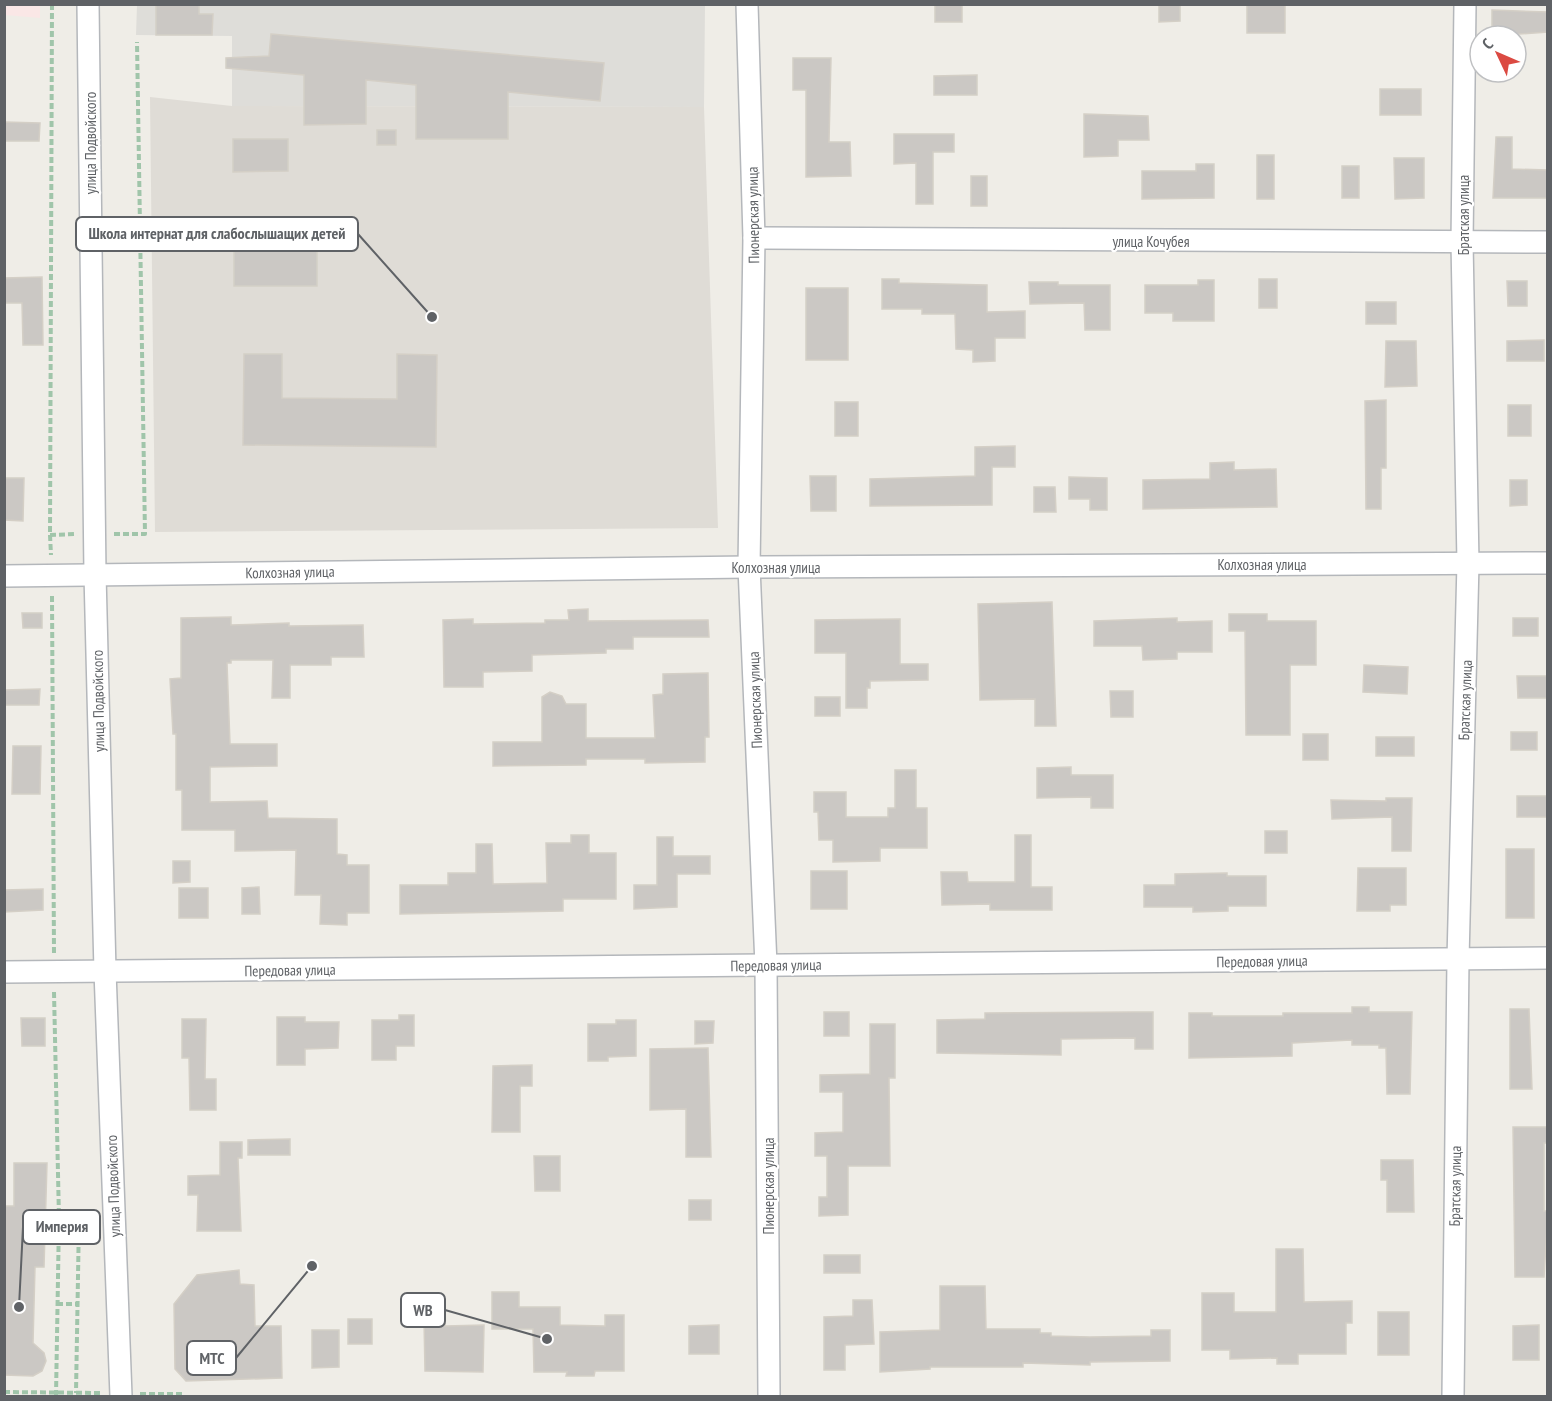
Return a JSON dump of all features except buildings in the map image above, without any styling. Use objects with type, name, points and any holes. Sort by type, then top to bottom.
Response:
[{"type":"street","name":"улица Подвойского","points":[[88,4],[95,574],[105,972],[121,1395]]},
{"type":"street","name":"Пионерская улица","points":[[747,4],[754,238],[749,567],[766,965],[769,1396]]},
{"type":"street","name":"Братская улица","points":[[1453,1396],[1458,959],[1468,563],[1462,242],[1465,4]]},
{"type":"street","name":"улица Кочубея","points":[[754,238],[1548,242]]},
{"type":"street","name":"Колхозная улица","points":[[4,576],[749,567],[1548,563]]},
{"type":"street","name":"Передовая улица","points":[[4,972],[1548,958]]},
{"type":"path","points":[[50,535],[59,1219],[56,1395]]},
{"type":"path","points":[[59,1219],[79,1219],[76,1393]]},
{"type":"path","points":[[57,1304],[77,1304]]},
{"type":"path","points":[[4,1392],[56,1395],[76,1393],[185,1394]]},
{"type":"shaded area","points":[[4,5],[40,5],[40,18],[5,15]]},
{"type":"shaded area","points":[[137,5],[705,5],[704,107],[232,106],[232,36],[136,35]]},
{"type":"shaded area","points":[[150,97],[232,106],[704,107],[718,528],[155,532]]},
{"type":"place","name":"Школа интернат для слабослышащих детей","points":[[432,317]]},
{"type":"place","name":"МТС","points":[[312,1266]]},
{"type":"place","name":"Империя","points":[[19,1307]]},
{"type":"place","name":"WB","points":[[547,1339]]}]
